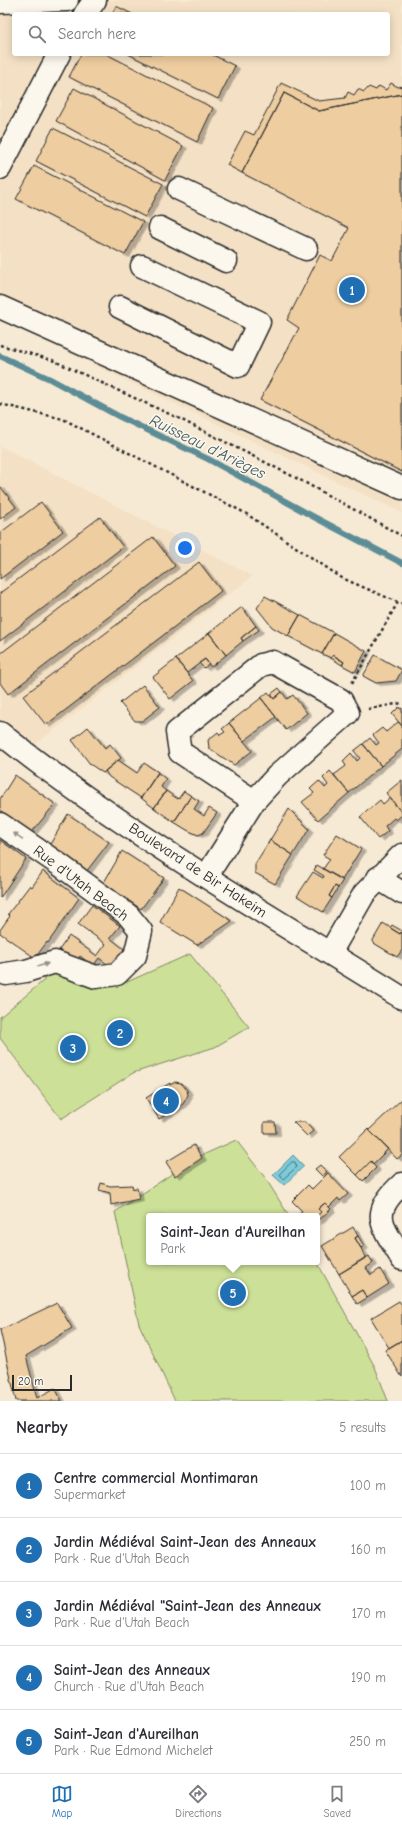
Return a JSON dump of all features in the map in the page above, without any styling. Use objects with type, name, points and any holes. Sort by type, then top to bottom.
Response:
[{"type":"street","points":[[0,2],[68,0]]},
{"type":"street","points":[[86,12],[95,0]]},
{"type":"street","points":[[0,168],[5,144],[58,56]]},
{"type":"street","points":[[179,189],[306,249]]},
{"type":"street","points":[[160,228],[226,261]]},
{"type":"street","points":[[120,307],[238,366],[259,322],[142,266]]},
{"type":"street","points":[[0,307],[402,488]]},
{"type":"street","points":[[206,877],[254,801],[345,707],[273,662],[261,665],[177,732],[180,752],[254,801]]},
{"type":"street","name":"Boulevard de Bir Hakeim","points":[[0,733],[117,818],[206,877],[402,998]]},
{"type":"street","name":"Rue d'Utah Beach","points":[[0,824],[60,865],[128,915],[141,931],[135,956],[117,974],[96,977],[55,962],[26,970],[2,973]]},
{"type":"street","points":[[330,953],[364,894],[402,855]]},
{"type":"street","points":[[378,878],[402,893]]},
{"type":"street","points":[[402,1184],[390,1195],[381,1210],[382,1225],[402,1259]]},
{"type":"path","points":[[0,345],[52,360],[176,417],[302,481],[402,536]]},
{"type":"path","points":[[0,404],[62,419],[245,513],[342,578],[402,604]]},
{"type":"path","points":[[345,707],[398,602]]},
{"type":"path","points":[[345,707],[402,703]]},
{"type":"shaded area","points":[[0,0],[402,0],[402,513],[0,320]]},
{"type":"shaded area","points":[[0,446],[253,576],[17,759],[0,748]]},
{"type":"green space","points":[[190,954],[249,1027],[215,1047],[133,1073],[61,1119],[0,1038],[0,1017],[54,972],[90,984],[127,982]]},
{"type":"green space","points":[[236,1140],[266,1179],[287,1213],[146,1213],[146,1265],[319,1265],[375,1367],[388,1401],[175,1401],[139,1324],[115,1212],[194,1159]]},
{"type":"water","points":[[293,1155],[304,1166],[284,1185],[273,1175]]},
{"type":"building","points":[[116,6],[128,12],[113,12]]},
{"type":"building","points":[[80,56],[110,56],[213,108],[197,142],[69,77]]},
{"type":"building","points":[[132,56],[215,56],[235,66],[218,99]]},
{"type":"building","points":[[281,83],[319,101],[345,98],[348,92],[354,95],[358,89],[364,92],[369,87],[376,90],[379,86],[386,90],[391,83],[398,87],[402,86],[402,94],[319,111],[284,93],[242,173],[227,165],[245,131],[254,135]]},
{"type":"building","points":[[74,88],[183,146],[165,180],[56,121]]},
{"type":"building","points":[[284,93],[319,111],[402,94],[402,472],[260,400],[299,328],[287,320],[320,255],[332,261],[349,228],[242,173]]},
{"type":"building","points":[[53,128],[163,184],[145,217],[36,161]]},
{"type":"building","points":[[34,166],[143,222],[125,255],[16,199]]},
{"type":"building","points":[[0,486],[16,507],[0,519]]},
{"type":"building","points":[[41,502],[63,531],[0,579],[0,533]]},
{"type":"building","points":[[100,517],[123,547],[0,641],[0,593]]},
{"type":"building","points":[[153,537],[175,566],[8,694],[0,683],[0,654]]},
{"type":"building","points":[[199,562],[221,591],[46,725],[23,696]]},
{"type":"building","points":[[265,596],[300,615],[288,636],[272,627],[257,608]]},
{"type":"building","points":[[242,607],[256,626],[241,638],[243,641],[226,655],[209,633]]},
{"type":"building","points":[[300,615],[334,633],[322,654],[288,636]]},
{"type":"building","points":[[256,626],[259,630],[243,641],[241,638]]},
{"type":"building","points":[[209,633],[226,655],[211,667],[205,659],[187,673],[176,659]]},
{"type":"building","points":[[334,633],[366,651],[355,672],[342,665],[344,662],[333,655],[331,658],[322,654]]},
{"type":"building","points":[[333,655],[344,662],[342,665],[331,658]]},
{"type":"building","points":[[375,655],[402,670],[396,681],[376,683],[363,676]]},
{"type":"building","points":[[176,659],[193,681],[170,699],[153,677]]},
{"type":"building","points":[[205,659],[209,664],[204,668],[199,663]]},
{"type":"building","points":[[143,685],[160,707],[142,721],[135,721],[120,703]]},
{"type":"building","points":[[279,688],[282,692],[274,699],[271,694]]},
{"type":"building","points":[[268,692],[274,699],[282,692],[287,699],[293,695],[307,713],[286,730],[261,698]]},
{"type":"building","points":[[261,698],[276,717],[244,741],[229,723]]},
{"type":"building","points":[[399,707],[400,709],[402,708],[402,726],[392,714]]},
{"type":"building","points":[[398,722],[402,726],[402,749],[381,766],[363,744],[370,738],[376,745],[379,743],[373,735],[382,728],[386,732]]},
{"type":"building","points":[[229,723],[252,751],[234,765],[209,748],[208,740],[218,732],[220,735],[225,732],[222,729]]},
{"type":"building","points":[[88,727],[105,748],[110,744],[121,758],[103,773],[90,764],[72,740]]},
{"type":"building","points":[[363,744],[381,766],[349,793],[334,775],[346,766],[343,761],[351,753],[357,761],[360,758],[354,751]]},
{"type":"building","points":[[118,760],[137,773],[144,763],[158,772],[141,798],[109,777],[105,771]]},
{"type":"building","points":[[330,771],[349,793],[318,820],[302,802],[314,793],[310,789],[319,781],[325,788],[328,785],[323,778]]},
{"type":"building","points":[[158,773],[166,779],[161,787],[166,791],[154,808],[141,798]]},
{"type":"building","points":[[15,775],[55,804],[31,833],[0,810],[0,799]]},
{"type":"building","points":[[402,780],[402,813],[386,793]]},
{"type":"building","points":[[166,791],[178,799],[184,791],[191,796],[174,822],[154,808]]},
{"type":"building","points":[[191,796],[199,801],[194,809],[204,816],[209,808],[217,813],[203,833],[198,835],[174,822]]},
{"type":"building","points":[[390,798],[402,815],[396,820],[394,818],[385,826],[388,831],[378,839],[360,817],[380,800],[383,804]]},
{"type":"building","points":[[289,809],[309,829],[293,855],[270,840]]},
{"type":"building","points":[[68,814],[109,842],[86,872],[49,846]]},
{"type":"building","points":[[337,834],[361,849],[342,880],[323,869],[330,859],[323,855]]},
{"type":"building","points":[[0,840],[26,859],[0,898]]},
{"type":"building","points":[[270,840],[293,855],[275,884],[255,873],[255,864]]},
{"type":"building","points":[[122,851],[164,878],[141,909],[103,884]]},
{"type":"building","points":[[317,865],[343,880],[338,888],[335,886],[329,896],[332,898],[323,912],[297,896],[313,872],[323,878],[324,876],[314,870]]},
{"type":"building","points":[[43,871],[79,898],[48,943],[47,942],[35,958],[0,933],[0,930],[10,916],[8,914],[30,885],[32,887]]},
{"type":"building","points":[[335,886],[338,888],[332,898],[329,896]]},
{"type":"building","points":[[179,887],[232,921],[197,945],[160,922]]},
{"type":"building","points":[[92,905],[120,926],[110,938],[124,949],[111,967],[99,958],[93,966],[80,956],[76,962],[59,950],[69,936],[97,956],[106,944],[78,924]]},
{"type":"building","points":[[383,923],[400,934],[402,931],[402,950],[397,957],[372,942]]},
{"type":"building","points":[[392,925],[402,931],[400,934],[390,928]]},
{"type":"building","points":[[175,1082],[181,1083],[187,1090],[188,1095],[183,1104],[159,1119],[146,1098],[170,1083],[170,1085]]},
{"type":"building","points":[[402,1099],[402,1155],[397,1159],[369,1130]]},
{"type":"building","points":[[264,1122],[275,1122],[276,1133],[264,1133]]},
{"type":"building","points":[[293,1122],[305,1122],[313,1131],[307,1136]]},
{"type":"building","points":[[368,1129],[388,1149],[373,1164],[371,1161],[357,1175],[339,1157]]},
{"type":"building","points":[[194,1145],[202,1158],[175,1176],[166,1162]]},
{"type":"building","points":[[371,1161],[376,1168],[363,1181],[357,1175]]},
{"type":"building","points":[[320,1165],[327,1172],[322,1176],[315,1169]]},
{"type":"building","points":[[328,1173],[348,1194],[340,1201],[338,1198],[329,1207],[325,1203],[318,1209],[321,1212],[320,1213],[299,1213],[302,1211],[292,1201],[308,1185],[312,1189]]},
{"type":"building","points":[[101,1183],[110,1186],[132,1185],[133,1189],[137,1188],[139,1199],[111,1205],[110,1193],[99,1190]]},
{"type":"building","points":[[325,1203],[331,1209],[320,1219],[321,1212],[318,1209]]},
{"type":"building","points":[[353,1227],[358,1236],[355,1238],[366,1257],[339,1274],[322,1246]]},
{"type":"building","points":[[358,1236],[364,1246],[361,1248],[355,1238]]},
{"type":"building","points":[[369,1256],[373,1263],[366,1268],[371,1275],[380,1269],[389,1284],[367,1298],[362,1290],[352,1296],[339,1274]]},
{"type":"building","points":[[362,1290],[367,1298],[357,1304],[352,1296]]},
{"type":"building","points":[[399,1301],[402,1305],[402,1340],[389,1348],[371,1318]]},
{"type":"building","points":[[57,1303],[72,1328],[26,1356],[37,1398],[55,1388],[62,1401],[16,1401],[0,1330]]},
{"type":"building","points":[[402,1340],[402,1377],[385,1350]]},
{"type":"waterway","name":"Ruisseau d'Arièges","points":[[0,356],[50,379],[120,417],[208,459],[402,563]]},
{"type":"place","name":"Centre commercial Montimaran","points":[[352,290]]},
{"type":"place","name":"Jardin Médiéval Saint-Jean des Anneaux","points":[[120,1033]]},
{"type":"place","name":"Jardin Médiéval \"Saint-Jean des Anneaux","points":[[73,1048]]},
{"type":"place","name":"Saint-Jean des Anneaux","points":[[166,1101]]},
{"type":"place","name":"Saint-Jean d'Aureilhan","points":[[233,1293]]}]
